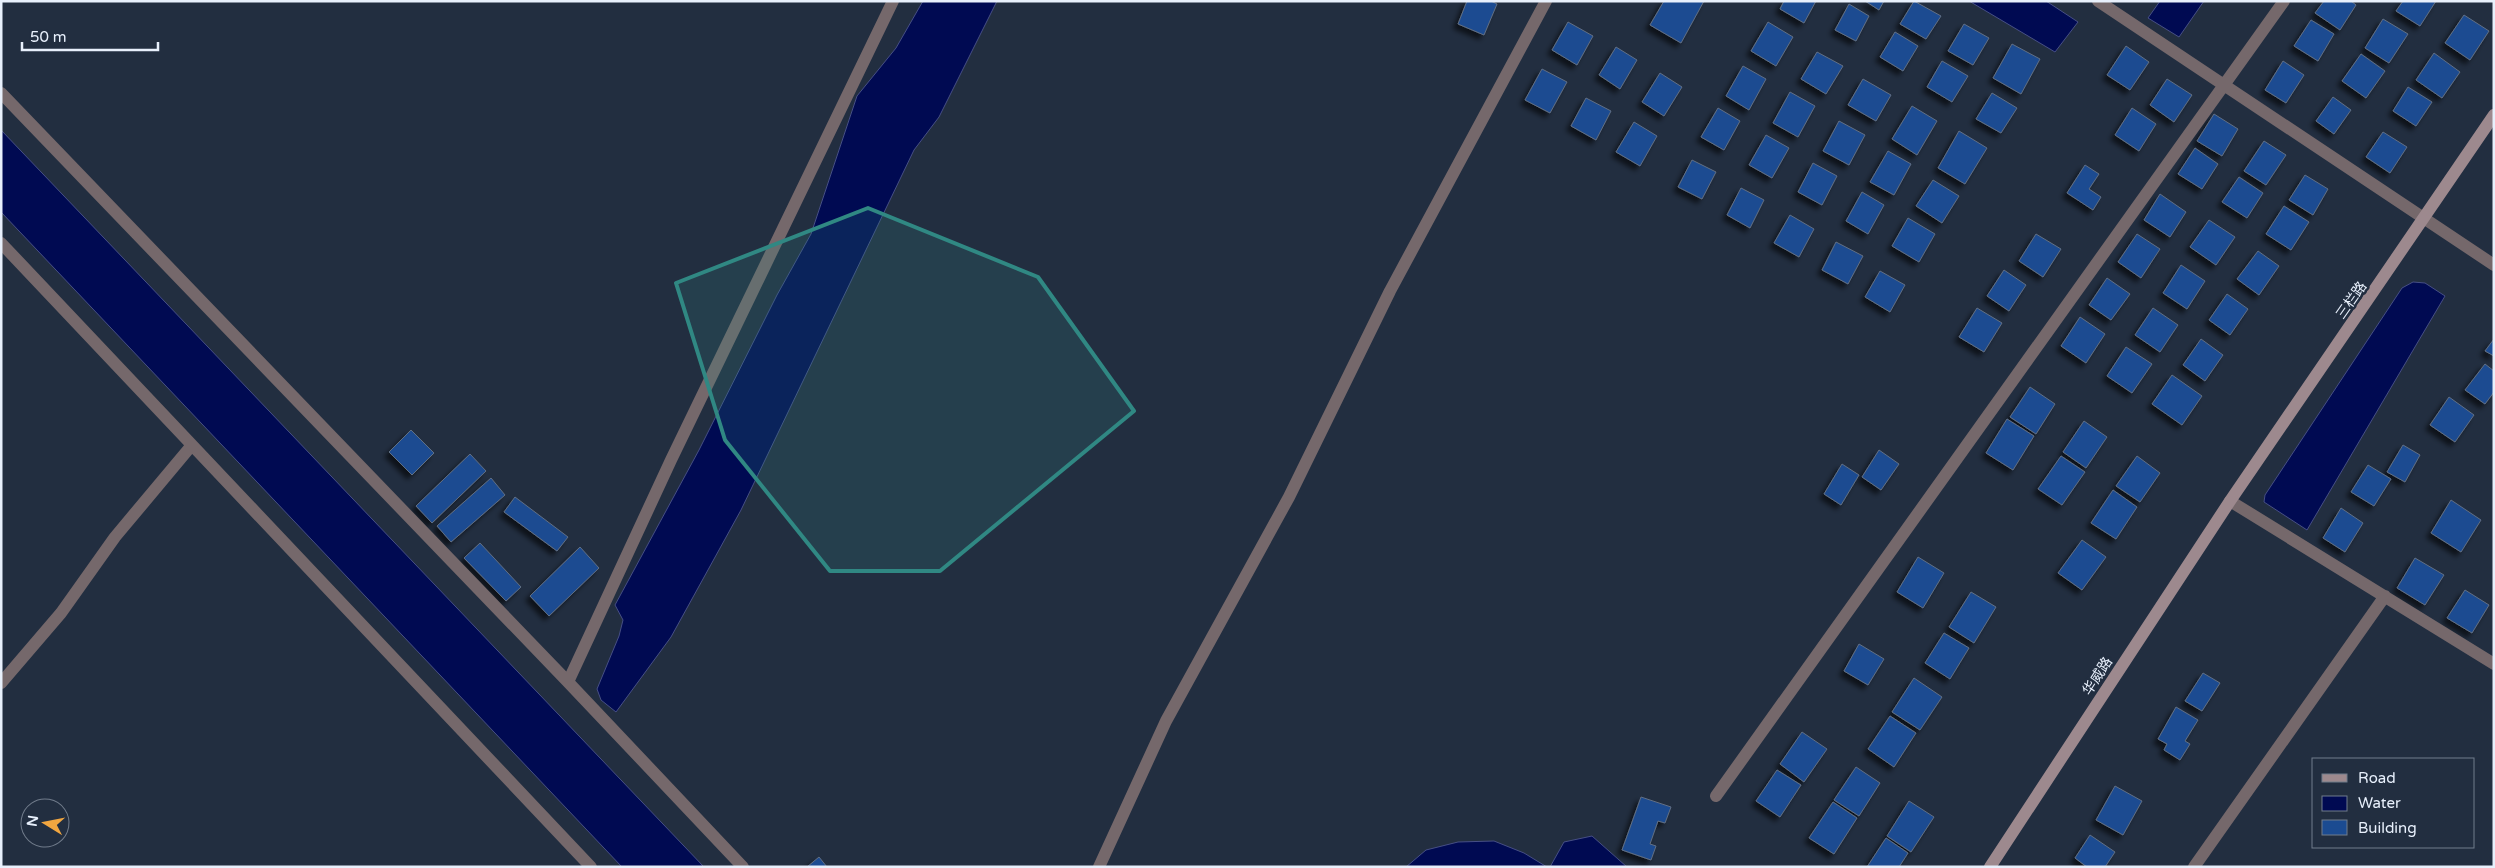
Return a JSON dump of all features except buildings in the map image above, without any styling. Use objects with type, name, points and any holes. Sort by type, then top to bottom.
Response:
[{"type":"main road","name":"三栏路","points":[[2230,501],[2425,220],[2494,115]]},
{"type":"main road","name":"华威路","points":[[1990,867],[2230,501]]},
{"type":"street","points":[[568,682],[671,460],[893,1]]},
{"type":"street","points":[[1099,867],[1166,721],[1288,496],[1390,291],[1546,1]]},
{"type":"street","points":[[2098,1],[2494,265]]},
{"type":"street","points":[[1716,796],[2284,1]]},
{"type":"street","points":[[1,93],[568,682],[743,867]]},
{"type":"street","points":[[1,243],[591,867]]},
{"type":"street","points":[[1,683],[61,613],[115,536],[192,446]]},
{"type":"street","points":[[2230,501],[2494,664]]},
{"type":"street","points":[[2194,867],[2385,596]]},
{"type":"highlighted area","points":[[868,208],[1038,277],[1134,411],[940,571],[830,571],[725,440],[676,283]]},
{"type":"water","points":[[923,1],[997,1],[939,117],[914,150],[741,510],[671,637],[616,712],[601,700],[597,689],[619,636],[623,620],[615,605],[699,450],[777,295],[811,234],[857,96],[896,48]]},
{"type":"water","points":[[1969,1],[2046,1],[2078,22],[2055,52]]},
{"type":"water","points":[[2160,1],[2204,1],[2179,37],[2148,18]]},
{"type":"water","points":[[1,130],[704,867],[622,867],[1,212]]},
{"type":"water","points":[[2413,282],[2425,283],[2445,296],[2307,530],[2264,502],[2265,495],[2402,288]]},
{"type":"water","points":[[1592,836],[1627,867],[1550,867],[1564,842]]},
{"type":"water","points":[[1494,841],[1524,853],[1547,867],[1406,867],[1426,850],[1458,842]]}]
